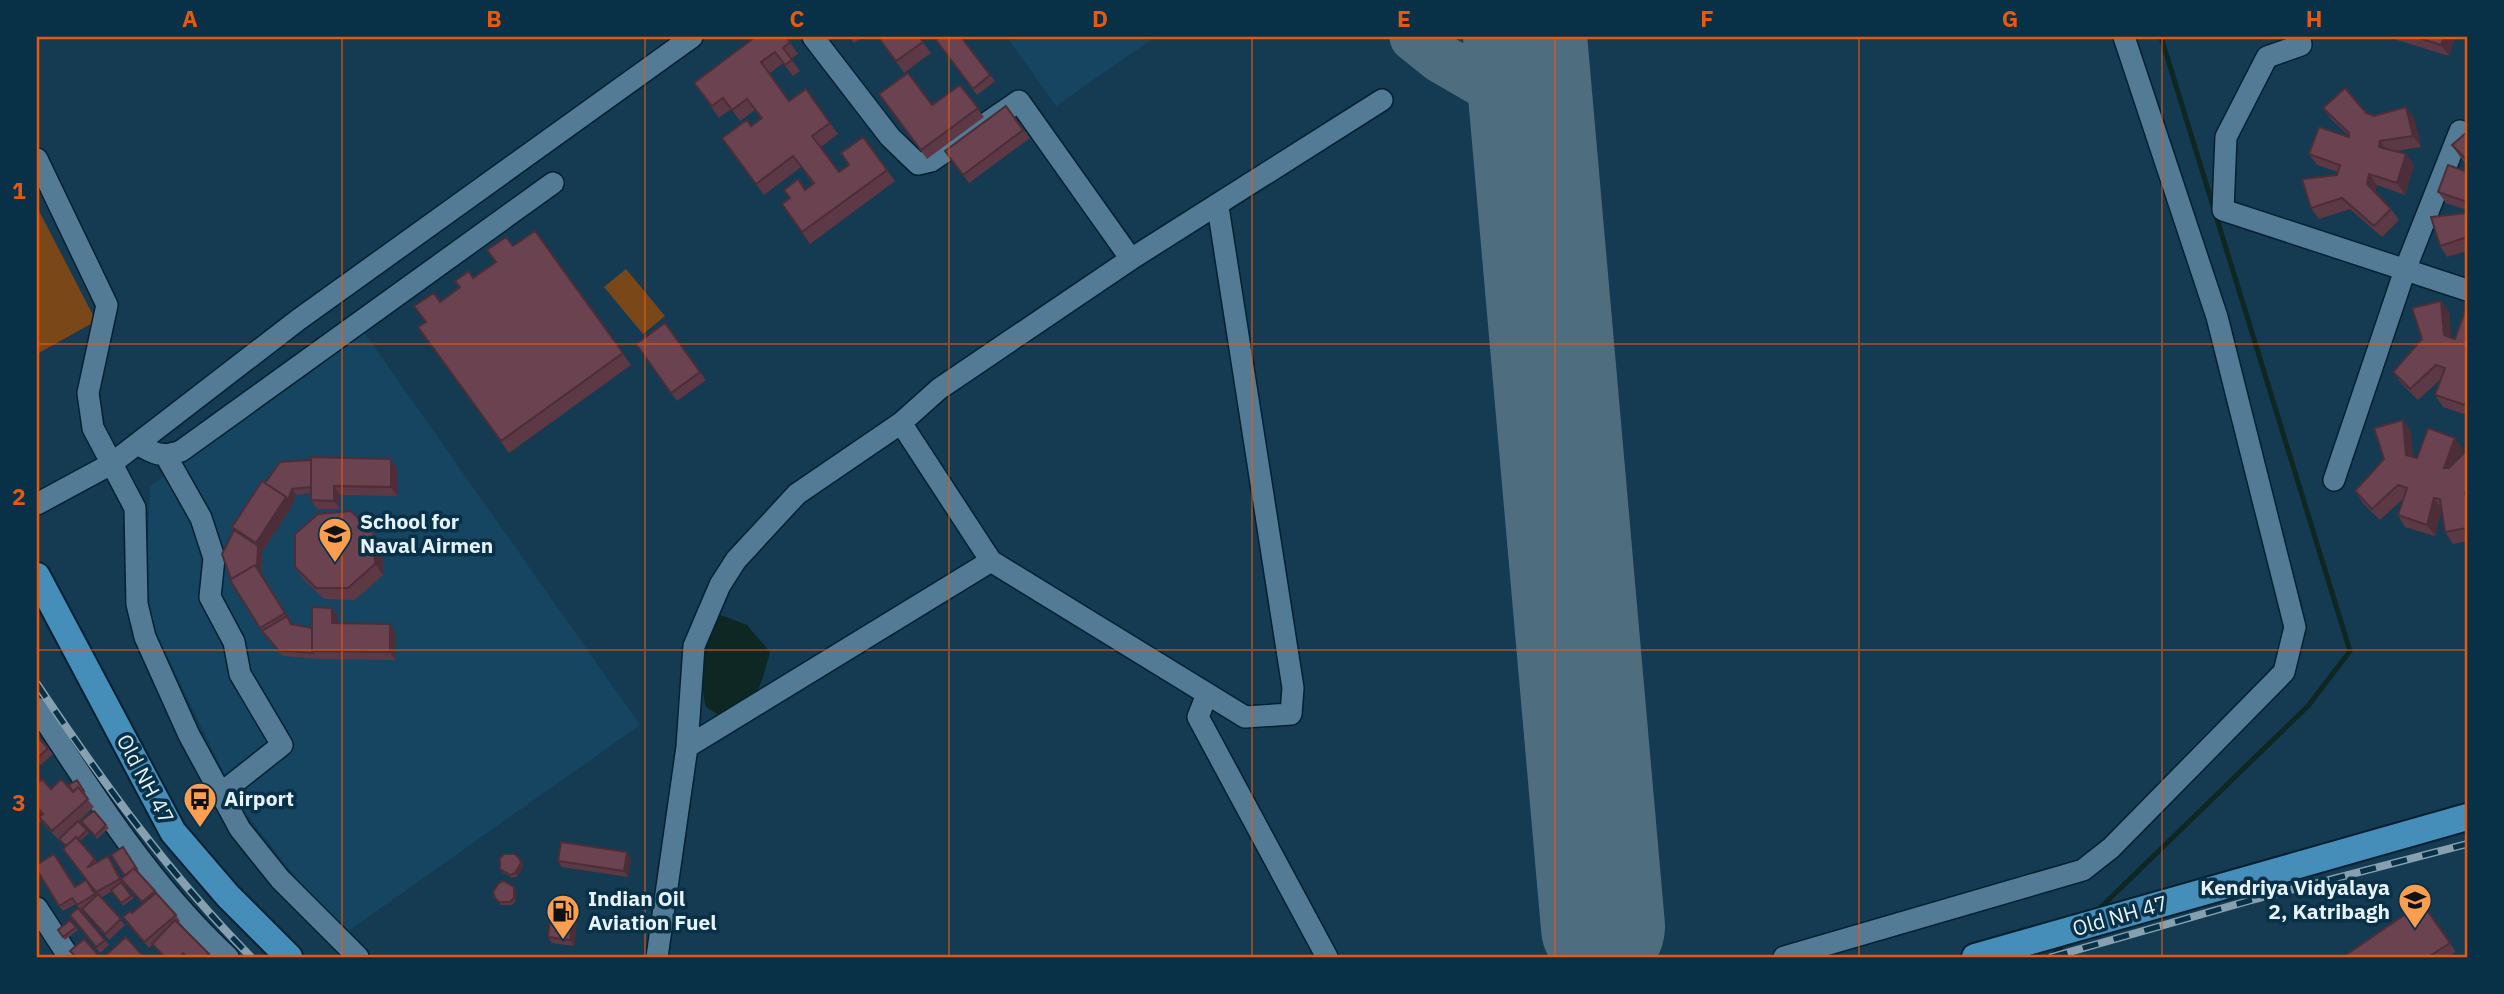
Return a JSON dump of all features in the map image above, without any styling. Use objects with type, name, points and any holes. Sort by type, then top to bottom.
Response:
[{"type":"main road","name":"Old NH 47","points":[[37,576],[173,832],[228,896],[289,957]]},
{"type":"main road","name":"Old NH 47","points":[[1975,957],[2467,817]]},
{"type":"street","points":[[37,504],[111,464],[298,320],[692,37]]},
{"type":"street","points":[[813,37],[890,137],[918,164],[931,161],[1018,101],[1131,260]]},
{"type":"street","points":[[1784,957],[2083,870],[2111,848],[2284,672],[2295,627],[2224,344],[2124,37]]},
{"type":"street","points":[[2300,37],[2301,45],[2267,57],[2226,137],[2223,210],[2467,290]]},
{"type":"street","points":[[657,957],[687,747],[694,646],[720,585],[736,560],[797,494],[901,424],[939,389],[1131,260],[1217,208],[1382,100]]},
{"type":"street","points":[[2334,480],[2405,270],[2460,131]]},
{"type":"street","points":[[37,159],[107,305],[88,393],[93,428],[135,508],[137,604],[145,637],[220,794],[240,829],[280,879],[358,957]]},
{"type":"street","points":[[138,444],[155,454],[166,456],[181,451],[553,183]]},
{"type":"street","points":[[901,424],[991,561],[1245,717],[1291,714],[1293,688],[1217,208]]},
{"type":"street","points":[[166,456],[205,532],[214,558],[210,597],[234,642],[240,674],[282,745],[220,794]]},
{"type":"street","points":[[687,747],[991,561]]},
{"type":"street","points":[[1207,694],[1198,717],[1327,957]]},
{"type":"street","points":[[37,708],[109,815],[198,929],[228,957]]},
{"type":"street","points":[[37,908],[69,957]]},
{"type":"shaded area","points":[[1007,37],[1155,37],[1056,106]]},
{"type":"shaded area","points":[[37,207],[96,321],[37,354]]},
{"type":"shaded area","points":[[626,269],[665,316],[643,334],[604,287]]},
{"type":"shaded area","name":"School for Naval Airmen","points":[[364,332],[640,725],[347,932],[296,878],[238,803],[155,631],[146,585],[150,486]]},
{"type":"shaded area","points":[[718,614],[747,625],[770,652],[757,692],[746,706],[727,720],[706,707],[701,670],[704,649]]},
{"type":"building","points":[[755,37],[786,37],[790,42],[783,48],[792,60],[785,65],[775,52],[761,62],[789,101],[806,89],[830,123],[812,136],[839,172],[849,165],[841,153],[863,137],[887,170],[802,232],[782,204],[790,198],[784,190],[798,179],[805,190],[814,183],[793,156],[756,184],[722,138],[747,120],[751,126],[762,118],[747,99],[732,110],[723,98],[712,106],[694,83]]},
{"type":"building","points":[[878,37],[919,37],[923,42],[896,61]]},
{"type":"building","points":[[939,37],[961,37],[990,75],[973,89],[936,40]]},
{"type":"building","points":[[2415,37],[2444,37],[2441,45]]},
{"type":"building","points":[[908,73],[932,105],[960,85],[978,108],[921,150],[879,94]]},
{"type":"building","points":[[2345,88],[2366,113],[2374,116],[2406,107],[2413,136],[2380,141],[2379,147],[2406,154],[2397,183],[2369,174],[2367,184],[2391,209],[2374,226],[2342,198],[2311,208],[2302,179],[2337,175],[2340,165],[2309,154],[2319,127],[2349,137],[2349,133],[2323,108]]},
{"type":"building","points":[[1006,106],[1023,130],[963,175],[945,151]]},
{"type":"building","points":[[2467,132],[2467,160],[2452,145]]},
{"type":"building","points":[[2448,165],[2467,172],[2467,202],[2438,192]]},
{"type":"building","points":[[2467,209],[2467,237],[2440,246],[2431,217],[2466,213]]},
{"type":"building","points":[[535,231],[623,353],[501,441],[418,327],[426,322],[414,306],[434,293],[440,302],[460,287],[455,281],[469,271],[473,278],[496,262],[487,250],[506,237],[513,246]]},
{"type":"building","points":[[2441,301],[2444,335],[2455,339],[2467,308],[2465,405],[2435,395],[2445,368],[2436,365],[2410,389],[2393,372],[2422,339],[2412,308]]},
{"type":"building","points":[[665,323],[700,372],[671,393],[636,344]]},
{"type":"building","points":[[2403,420],[2406,455],[2417,458],[2428,428],[2455,438],[2444,468],[2449,468],[2467,450],[2467,528],[2445,532],[2440,499],[2434,498],[2427,525],[2398,515],[2407,488],[2398,485],[2372,509],[2355,491],[2384,459],[2374,428]]},
{"type":"building","points":[[311,457],[391,459],[391,487],[334,486],[334,501],[311,500]]},
{"type":"building","points":[[311,460],[311,487],[292,489],[288,500],[265,483],[280,462]]},
{"type":"building","points":[[262,481],[286,497],[256,543],[232,527]]},
{"type":"building","points":[[351,511],[374,534],[375,564],[348,588],[316,588],[295,567],[295,534],[318,514]]},
{"type":"building","points":[[234,530],[258,546],[257,567],[255,565],[231,579],[222,554]]},
{"type":"building","points":[[255,565],[285,613],[260,628],[230,580]]},
{"type":"building","points":[[312,607],[332,608],[332,623],[390,624],[390,652],[312,651]]},
{"type":"building","points":[[287,616],[291,624],[312,628],[313,653],[278,650],[262,631]]},
{"type":"building","points":[[37,736],[48,748],[37,759]]},
{"type":"building","points":[[42,779],[51,789],[61,779],[73,792],[78,787],[88,799],[52,831],[39,817],[43,814],[37,807],[37,784]]},
{"type":"building","points":[[77,780],[84,791],[78,787],[73,792],[69,785]]},
{"type":"building","points":[[94,811],[106,825],[95,836],[81,821]]},
{"type":"building","points":[[78,821],[87,830],[66,846],[59,839]]},
{"type":"building","points":[[76,837],[95,859],[87,868],[108,856],[120,879],[96,892],[63,849]]},
{"type":"building","points":[[561,842],[627,852],[624,871],[558,861]]},
{"type":"building","points":[[123,847],[137,869],[134,868],[125,876],[111,855]]},
{"type":"building","points":[[54,854],[75,887],[86,880],[95,894],[77,905],[72,898],[59,906],[37,870],[37,865]]},
{"type":"building","points":[[504,854],[515,854],[519,858],[521,863],[515,873],[510,875],[500,869],[500,858]]},
{"type":"building","points":[[134,868],[155,891],[142,902],[121,879]]},
{"type":"building","points":[[504,881],[514,887],[514,898],[510,902],[499,902],[493,892],[499,883]]},
{"type":"building","points":[[121,882],[131,896],[121,903],[111,890]]},
{"type":"building","points":[[156,893],[176,915],[144,942],[123,917]]},
{"type":"building","points":[[98,894],[121,919],[105,934],[82,909]]},
{"type":"building","name":"Kendriya Vidyalaya 2, Katribagh","points":[[2422,903],[2450,943],[2428,957],[2343,957]]},
{"type":"building","points":[[78,908],[105,940],[96,947],[70,915]]},
{"type":"building","points":[[551,910],[573,913],[570,940],[548,937]]},
{"type":"building","points":[[70,920],[76,927],[63,937],[58,930]]},
{"type":"building","points":[[175,920],[209,954],[205,957],[187,957],[183,953],[182,957],[165,957],[152,944]]},
{"type":"building","points":[[126,937],[142,955],[140,957],[106,955]]},
{"type":"building","points":[[84,939],[100,957],[76,957],[70,951]]},
{"type":"waterway","points":[[2096,912],[2308,706],[2350,651],[2161,37]]},
{"type":"waterway","points":[[2051,957],[2067,941]]},
{"type":"taxiway","points":[[1414,37],[1440,58],[1497,91],[1513,107],[1525,135],[1539,194]]},
{"type":"runway","points":[[1525,37],[1603,927]]},
{"type":"railway","points":[[37,684],[86,756],[164,860],[251,957]]},
{"type":"railway","points":[[2052,957],[2248,901],[2467,844]]},
{"type":"place","name":"School for Naval Airmen","points":[[335,564]]},
{"type":"place","name":"Airport","points":[[200,829]]},
{"type":"place","name":"Kendriya Vidyalaya 2, Katribagh","points":[[2415,930]]},
{"type":"place","name":"Indian Oil Aviation Fuel","points":[[563,941]]}]
